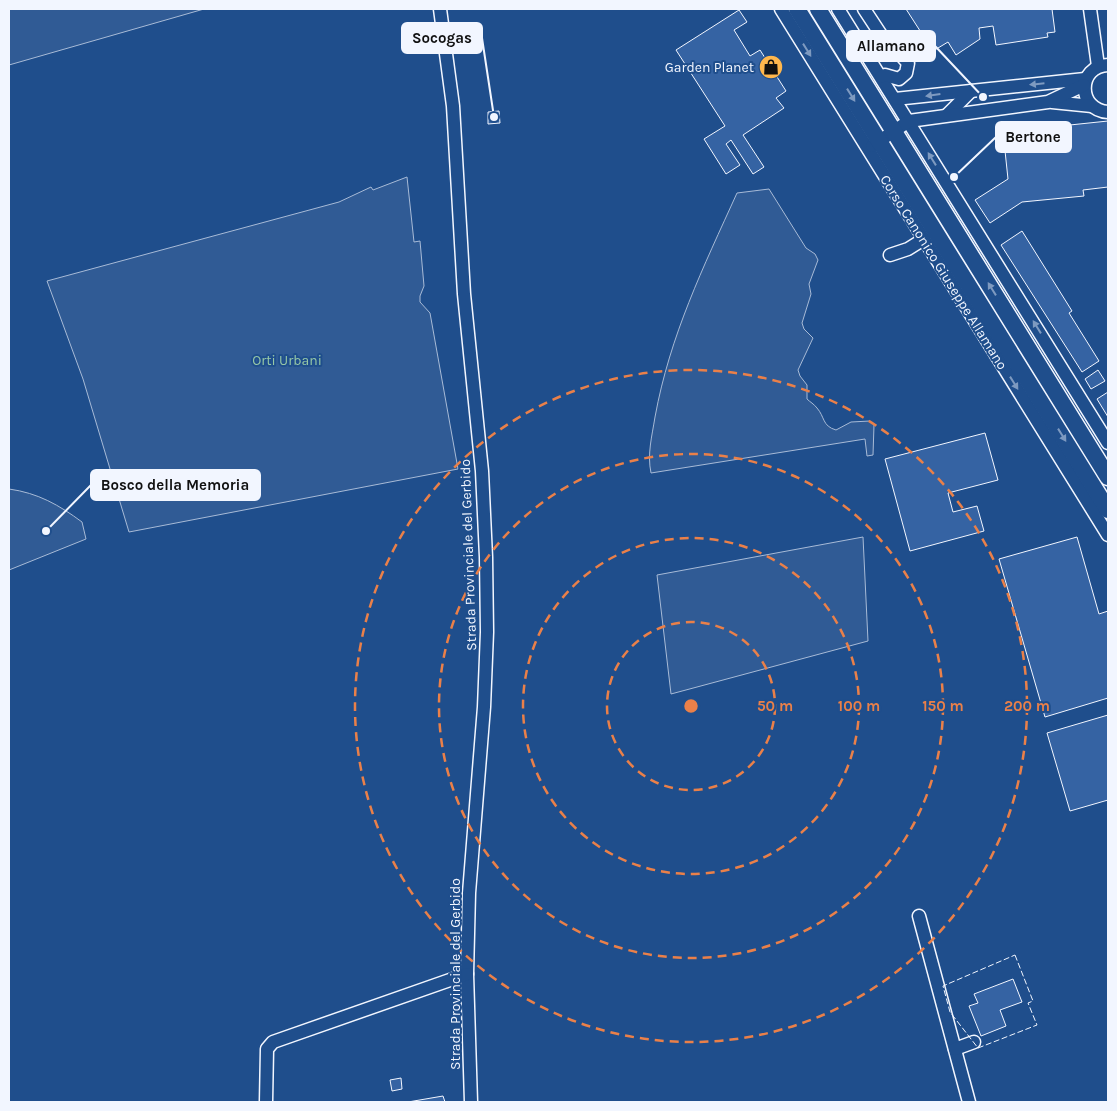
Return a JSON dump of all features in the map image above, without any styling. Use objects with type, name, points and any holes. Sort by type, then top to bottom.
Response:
[{"type":"main road","name":"Corso Canonico Giuseppe Allamano","points":[[797,9],[873,145],[1108,510]]},
{"type":"main road","points":[[818,9],[1108,476]]},
{"type":"street","name":"Strada Provinciale del Gerbido","points":[[440,9],[452,106],[464,294],[481,461],[486,557],[485,673],[468,893],[467,974],[471,1102]]},
{"type":"street","name":"Corso Canonico Giuseppe Allamano","points":[[781,9],[873,145],[924,239],[1108,535]]},
{"type":"street","points":[[838,9],[909,120],[1108,443]]},
{"type":"street","points":[[864,9],[891,50],[901,55],[908,63],[906,74],[898,80],[885,75],[881,76]]},
{"type":"street","points":[[1048,102],[1085,82],[1103,66],[1097,50],[1090,9]]},
{"type":"street","points":[[1069,81],[1078,74],[1097,50]]},
{"type":"street","points":[[895,99],[1069,81],[1085,82]]},
{"type":"street","points":[[1085,82],[1085,97],[1098,110],[1108,112]]},
{"type":"street","points":[[947,116],[970,91]]},
{"type":"street","points":[[873,145],[909,120],[1048,102],[1092,106]]},
{"type":"street","points":[[890,255],[908,249],[924,239]]},
{"type":"street","points":[[920,916],[969,1102]]},
{"type":"street","points":[[266,1102],[267,1049],[273,1042],[467,974]]},
{"type":"street","points":[[956,1049],[974,1042]]},
{"type":"green space","points":[[9,9],[204,9],[9,65]]},
{"type":"green space","name":"Orti Urbani","points":[[407,177],[414,242],[420,241],[424,286],[420,302],[430,313],[458,469],[129,532],[83,379],[47,281],[339,202],[371,187],[373,190]]},
{"type":"green space","points":[[769,189],[806,248],[815,254],[818,260],[809,284],[811,294],[802,323],[804,329],[813,338],[798,370],[807,385],[807,399],[820,411],[826,424],[836,430],[851,422],[870,421],[874,425],[873,455],[867,456],[865,439],[651,473],[650,445],[661,387],[669,358],[700,275],[737,193]]},
{"type":"green space","points":[[9,489],[29,493],[65,510],[82,522],[86,539],[9,570]]},
{"type":"green space","points":[[863,537],[868,641],[671,694],[657,575]]},
{"type":"building","points":[[906,9],[1052,9],[1055,32],[1047,33],[1048,37],[996,45],[993,26],[979,28],[980,39],[956,55],[948,42],[933,51]]},
{"type":"building","points":[[739,10],[747,22],[734,30],[750,56],[760,50],[786,91],[776,98],[784,108],[743,135],[764,167],[753,174],[731,140],[726,144],[740,165],[726,174],[704,139],[725,126],[676,50]]},
{"type":"building","points":[[499,111],[500,123],[488,124],[488,112]]},
{"type":"building","points":[[1108,121],[1108,187],[1083,190],[1084,196],[1022,202],[990,223],[975,200],[1008,179],[1003,132]]},
{"type":"building","points":[[1022,231],[1072,311],[1069,313],[1099,361],[1082,372],[1001,245]]},
{"type":"building","points":[[1098,370],[1105,381],[1091,389],[1085,379]]},
{"type":"building","points":[[1108,392],[1108,417],[1097,399]]},
{"type":"building","points":[[985,433],[998,480],[948,493],[953,512],[977,506],[984,531],[910,551],[885,459]]},
{"type":"building","points":[[1077,537],[1099,614],[1108,611],[1108,698],[1045,717],[999,559]]},
{"type":"building","points":[[1108,715],[1108,800],[1070,811],[1047,733]]},
{"type":"building","points":[[1013,979],[1022,1002],[1000,1010],[1006,1026],[981,1036],[969,1006],[978,1003],[974,994]]},
{"type":"building","points":[[401,1078],[402,1089],[392,1091],[390,1080]]},
{"type":"building","points":[[443,1096],[445,1102],[408,1102]]},
{"type":"fence","points":[[1015,955],[1033,1001],[1028,1003],[1037,1025],[978,1048],[950,1012],[943,986],[1015,955]]},
{"type":"place","name":"Garden Planet","points":[[771,67]]},
{"type":"place","name":"Allamano","points":[[983,97]]},
{"type":"place","name":"Socogas","points":[[494,117]]},
{"type":"place","name":"Bertone","points":[[954,177]]},
{"type":"place","name":"Bosco della Memoria","points":[[46,531]]}]
